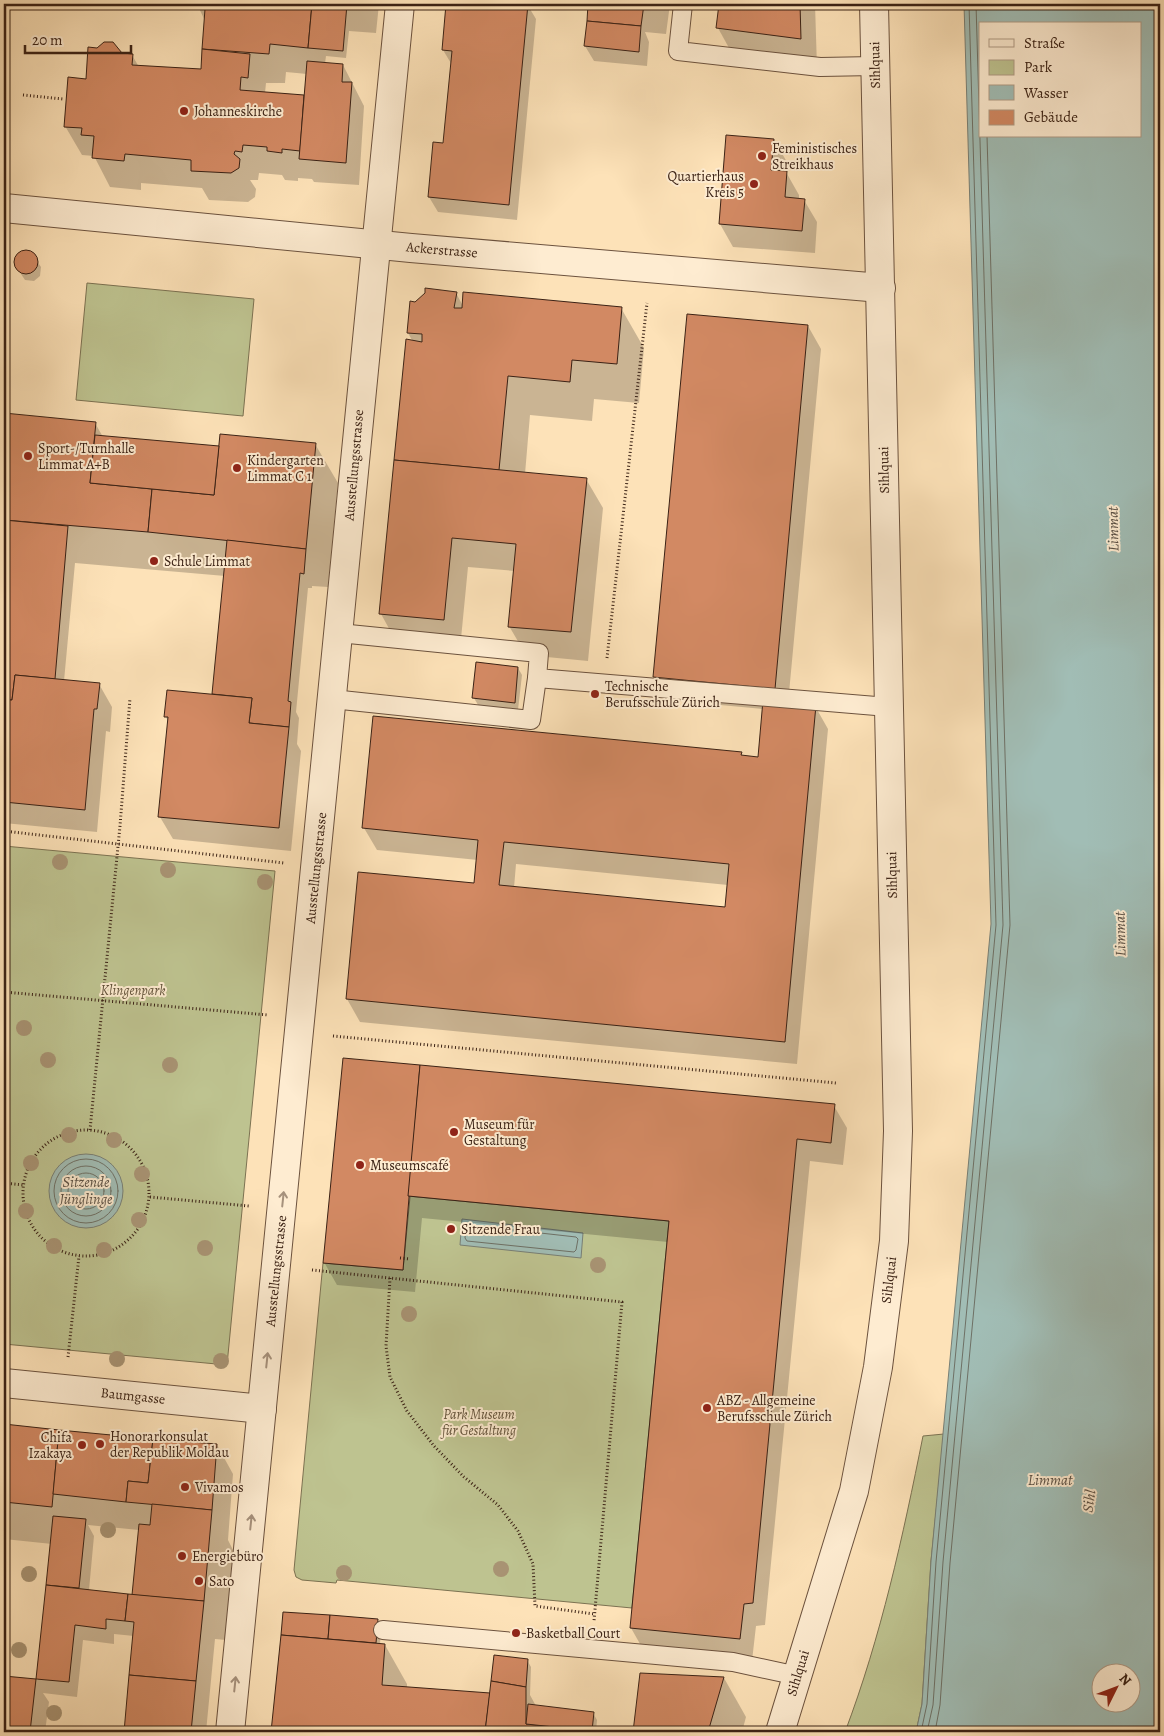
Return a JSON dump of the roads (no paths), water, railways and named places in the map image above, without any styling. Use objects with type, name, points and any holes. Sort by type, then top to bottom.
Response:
[{"type":"street","name":"Ausstellungsstrasse","points":[[230,1732],[400,4]]},
{"type":"street","name":"Sihlquai","points":[[780,1732],[854,1491],[878,1367],[894,1241],[898,1130],[874,4]]},
{"type":"street","name":"Ackerstrasse","points":[[4,208],[375,244],[881,288]]},
{"type":"street","name":"Baumgasse","points":[[4,1383],[262,1409]]},
{"type":"lane","points":[[684,4],[678,51],[820,67],[875,66]]},
{"type":"lane","points":[[332,699],[531,720],[537,678],[539,653],[339,633]]},
{"type":"lane","points":[[537,678],[888,707]]},
{"type":"lane","points":[[383,1630],[733,1662],[798,1676]]},
{"type":"water","name":"Limmat","points":[[964,4],[1160,4],[1160,1732],[916,1732],[922,1704],[931,1561],[991,924]]},
{"type":"water","name":"Sitzende Jünglinge","points":[[86,1154],[100,1157],[112,1165],[120,1177],[123,1191],[120,1205],[112,1217],[100,1225],[86,1228],[72,1225],[60,1217],[52,1205],[49,1191],[52,1177],[60,1165],[72,1157]]},
{"type":"water","points":[[462,1219],[583,1233],[581,1258],[460,1245]]},
{"type":"place","name":"Johanneskirche","points":[[184,111]]},
{"type":"place","name":"Feministisches Streikhaus","points":[[762,156]]},
{"type":"place","name":"Quartierhaus Kreis 5","points":[[754,184]]},
{"type":"place","name":"Sport-/Turnhalle Limmat A+B","points":[[28,456]]},
{"type":"place","name":"Kindergarten Limmat C 1","points":[[237,468]]},
{"type":"place","name":"Schule Limmat","points":[[154,561]]},
{"type":"place","name":"Technische Berufsschule Zürich","points":[[595,694]]},
{"type":"place","name":"Museum für Gestaltung","points":[[454,1132]]},
{"type":"place","name":"Museumscafé","points":[[360,1165]]},
{"type":"place","name":"Sitzende Frau","points":[[451,1229]]},
{"type":"place","name":"ABZ - Allgemeine Berufsschule Zürich","points":[[707,1408]]},
{"type":"place","name":"Honorarkonsulat der Republik Moldau","points":[[100,1444]]},
{"type":"place","name":"Chifa Izakaya","points":[[82,1445]]},
{"type":"place","name":"Vivamos","points":[[185,1487]]},
{"type":"place","name":"Energiebüro","points":[[182,1556]]},
{"type":"place","name":"Sato","points":[[199,1581]]},
{"type":"place","name":"Basketball Court","points":[[516,1633]]},
{"type":"park label","name":"Klingenpark","points":[[133,990]]},
{"type":"park label","name":"Park Museum für Gestaltung","points":[[479,1422]]},
{"type":"water label","name":"Sihl","points":[[1089,1501]]}]
